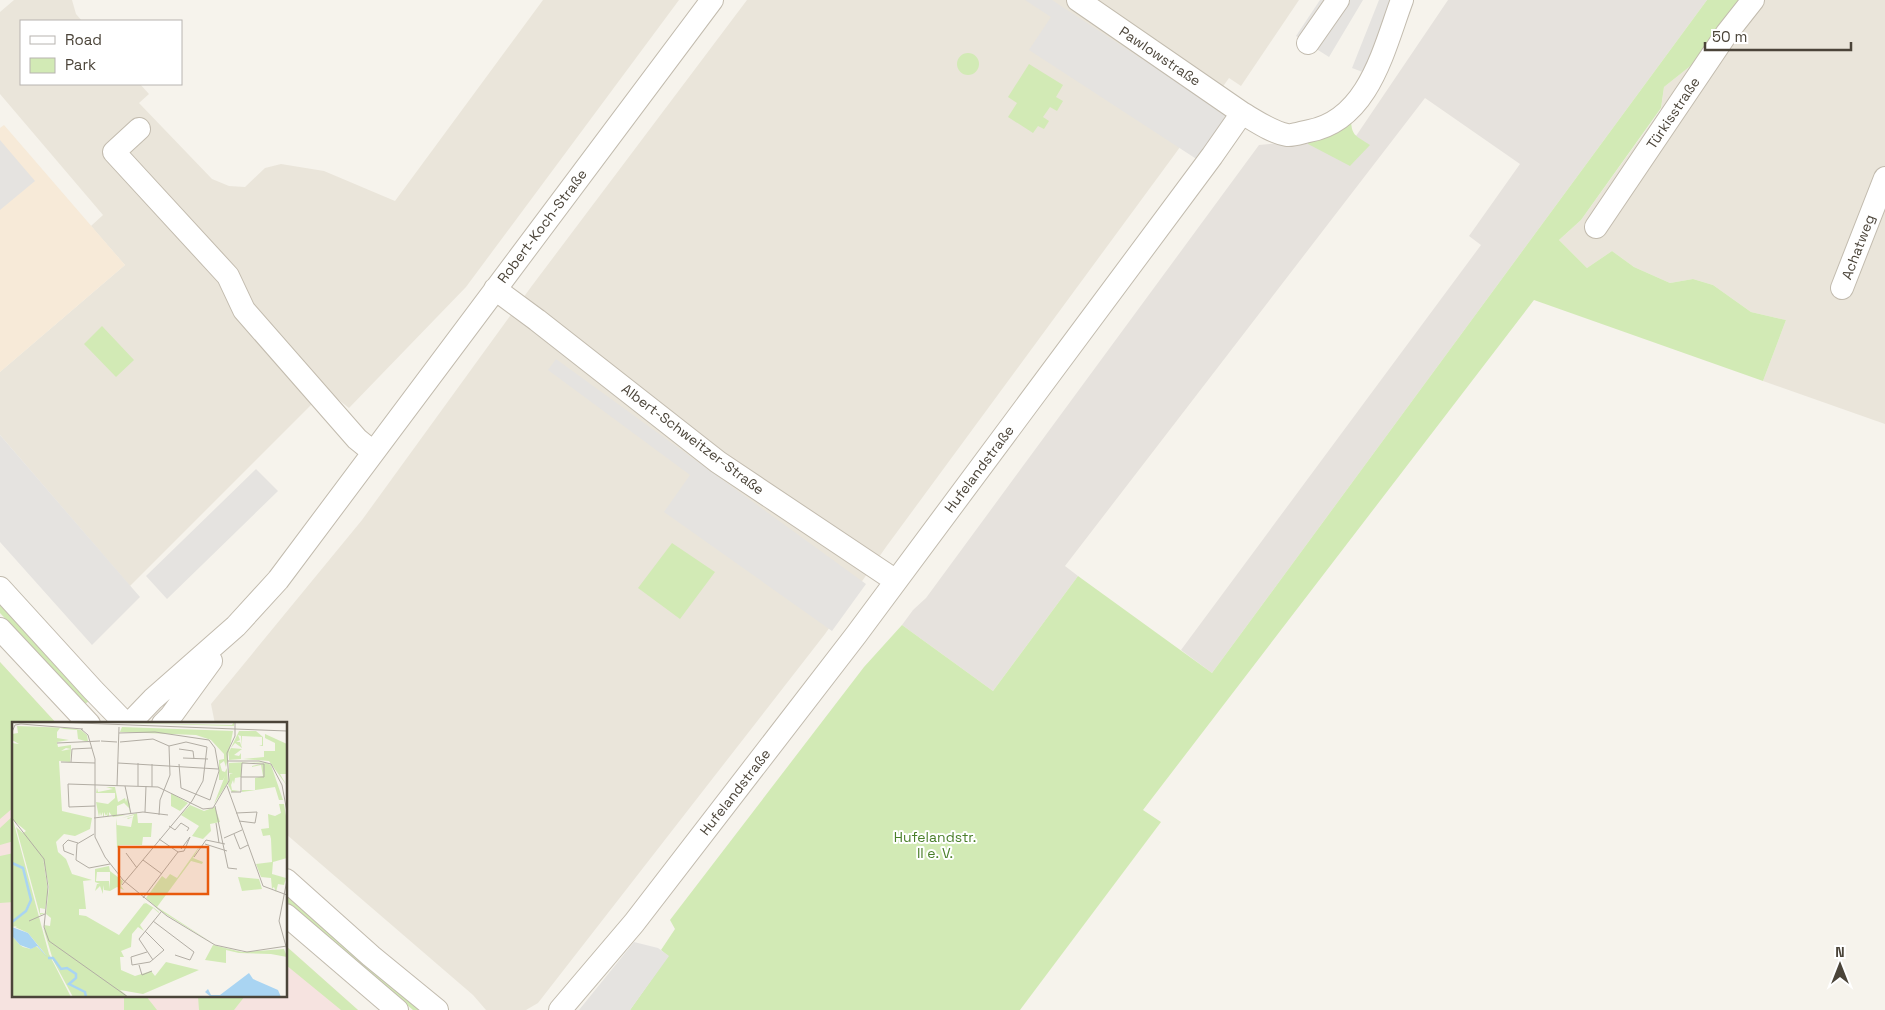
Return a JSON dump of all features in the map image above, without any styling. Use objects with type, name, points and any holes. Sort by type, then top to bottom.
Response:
[{"type":"street","name":"Robert-Koch-Straße","points":[[130,722],[236,626],[278,580],[712,0]]},
{"type":"street","name":"Pawlowstraße","points":[[1078,0],[1242,113]]},
{"type":"street","points":[[1308,43],[1338,0]]},
{"type":"street","points":[[1242,113],[1265,126],[1288,135],[1318,129],[1352,108],[1365,91],[1375,71],[1402,0]]},
{"type":"street","name":"Türkisstraße","points":[[1596,227],[1727,33],[1753,0]]},
{"type":"street","name":"Hufelandstraße","points":[[560,1010],[634,923],[896,581],[1242,113]]},
{"type":"street","points":[[139,129],[114,152],[228,276],[244,310],[357,439],[373,452]]},
{"type":"street","name":"Achatweg","points":[[1842,288],[1885,178]]},
{"type":"street","name":"Albert-Schweitzer-Straße","points":[[496,289],[718,462],[896,581]]},
{"type":"street","points":[[0,588],[87,683],[126,722]]},
{"type":"street","name":"Robert-Koch-Straße","points":[[165,722],[236,626]]},
{"type":"street","points":[[0,629],[87,722]]},
{"type":"street","points":[[288,882],[371,956],[437,1010]]},
{"type":"street","points":[[288,917],[397,1010]]},
{"type":"shaded area","points":[[14,0],[72,0],[76,14],[81,20],[20,20],[20,85],[141,85],[149,94],[139,103],[212,179],[229,186],[245,187],[265,168],[281,164],[324,171],[395,201],[543,0],[679,0],[466,287],[349,408],[326,390],[130,586],[0,435],[0,372],[125,265],[91,226],[103,215],[0,94],[0,12]]},
{"type":"shaded area","points":[[747,0],[1299,0],[1241,86],[1229,78],[886,547],[825,634],[538,1003],[526,1010],[486,1010],[473,995],[288,836],[288,722],[215,722],[211,704],[362,520],[531,287]]},
{"type":"shaded area","points":[[1025,0],[1052,0],[1233,119],[1201,162],[1029,50],[1051,17]]},
{"type":"shaded area","points":[[1320,0],[1363,0],[1329,57],[1296,36]]},
{"type":"shaded area","points":[[1379,0],[1408,0],[1376,77],[1352,68]]},
{"type":"shaded area","points":[[1448,0],[1707,0],[1212,673],[1181,650],[1481,245],[1469,236],[1520,164],[1425,98],[1065,566],[1078,576],[993,691],[902,625],[913,610],[926,598],[1259,145],[1356,136]]},
{"type":"shaded area","points":[[1739,0],[1885,0],[1885,424],[1763,381],[1786,320],[1751,312],[1713,285],[1693,279],[1670,283],[1634,267],[1612,251],[1587,268],[1559,240],[1581,220],[1661,109],[1664,87],[1703,56]]},
{"type":"shaded area","points":[[4,125],[125,265],[0,372],[0,128]]},
{"type":"shaded area","points":[[0,140],[35,181],[0,210]]},
{"type":"shaded area","points":[[556,359],[866,584],[832,631],[664,512],[690,475],[548,370]]},
{"type":"shaded area","points":[[0,435],[140,597],[92,645],[0,542]]},
{"type":"shaded area","points":[[256,469],[278,491],[167,599],[146,576]]},
{"type":"shaded area","points":[[0,662],[55,722],[12,722],[12,998],[288,998],[288,948],[358,1010],[0,1010]]},
{"type":"shaded area","points":[[634,942],[658,948],[669,956],[630,1010],[579,1010]]},
{"type":"green space","name":"Hufelandstr. II e. V.","points":[[1707,0],[1739,0],[1703,56],[1664,87],[1661,108],[1581,220],[1559,240],[1587,268],[1612,251],[1634,267],[1670,283],[1693,279],[1713,285],[1751,312],[1786,320],[1763,381],[1534,300],[1143,810],[1161,822],[1020,1010],[630,1010],[668,956],[661,950],[675,929],[670,920],[864,667],[902,625],[993,691],[1078,576],[1212,673]]},
{"type":"green space","points":[[964,53],[972,53],[979,60],[979,68],[972,75],[964,75],[957,68],[957,60]]},
{"type":"green space","points":[[1029,64],[1063,85],[1056,97],[1063,101],[1057,111],[1050,107],[1043,117],[1049,121],[1044,129],[1038,126],[1033,133],[1008,117],[1017,103],[1008,97]]},
{"type":"green space","points":[[1351,117],[1353,132],[1357,137],[1370,145],[1350,166],[1308,144],[1308,140]]},
{"type":"green space","points":[[102,326],[134,360],[116,377],[84,344]]},
{"type":"green space","points":[[672,543],[715,572],[680,619],[638,588]]},
{"type":"green space","points":[[0,603],[89,701],[85,704],[0,613]]},
{"type":"green space","points":[[0,662],[55,722],[12,722],[12,809],[0,819]]},
{"type":"green space","points":[[12,817],[12,842],[0,845],[0,828]]},
{"type":"green space","points":[[12,853],[12,902],[0,903],[0,856]]},
{"type":"green space","points":[[288,894],[423,1010],[413,1010],[288,903]]},
{"type":"green space","points":[[288,948],[358,1010],[341,1010],[288,967]]},
{"type":"green space","points":[[124,998],[148,998],[157,1010],[124,1010]]},
{"type":"green space","points":[[198,998],[243,998],[234,1010],[199,1010]]}]
